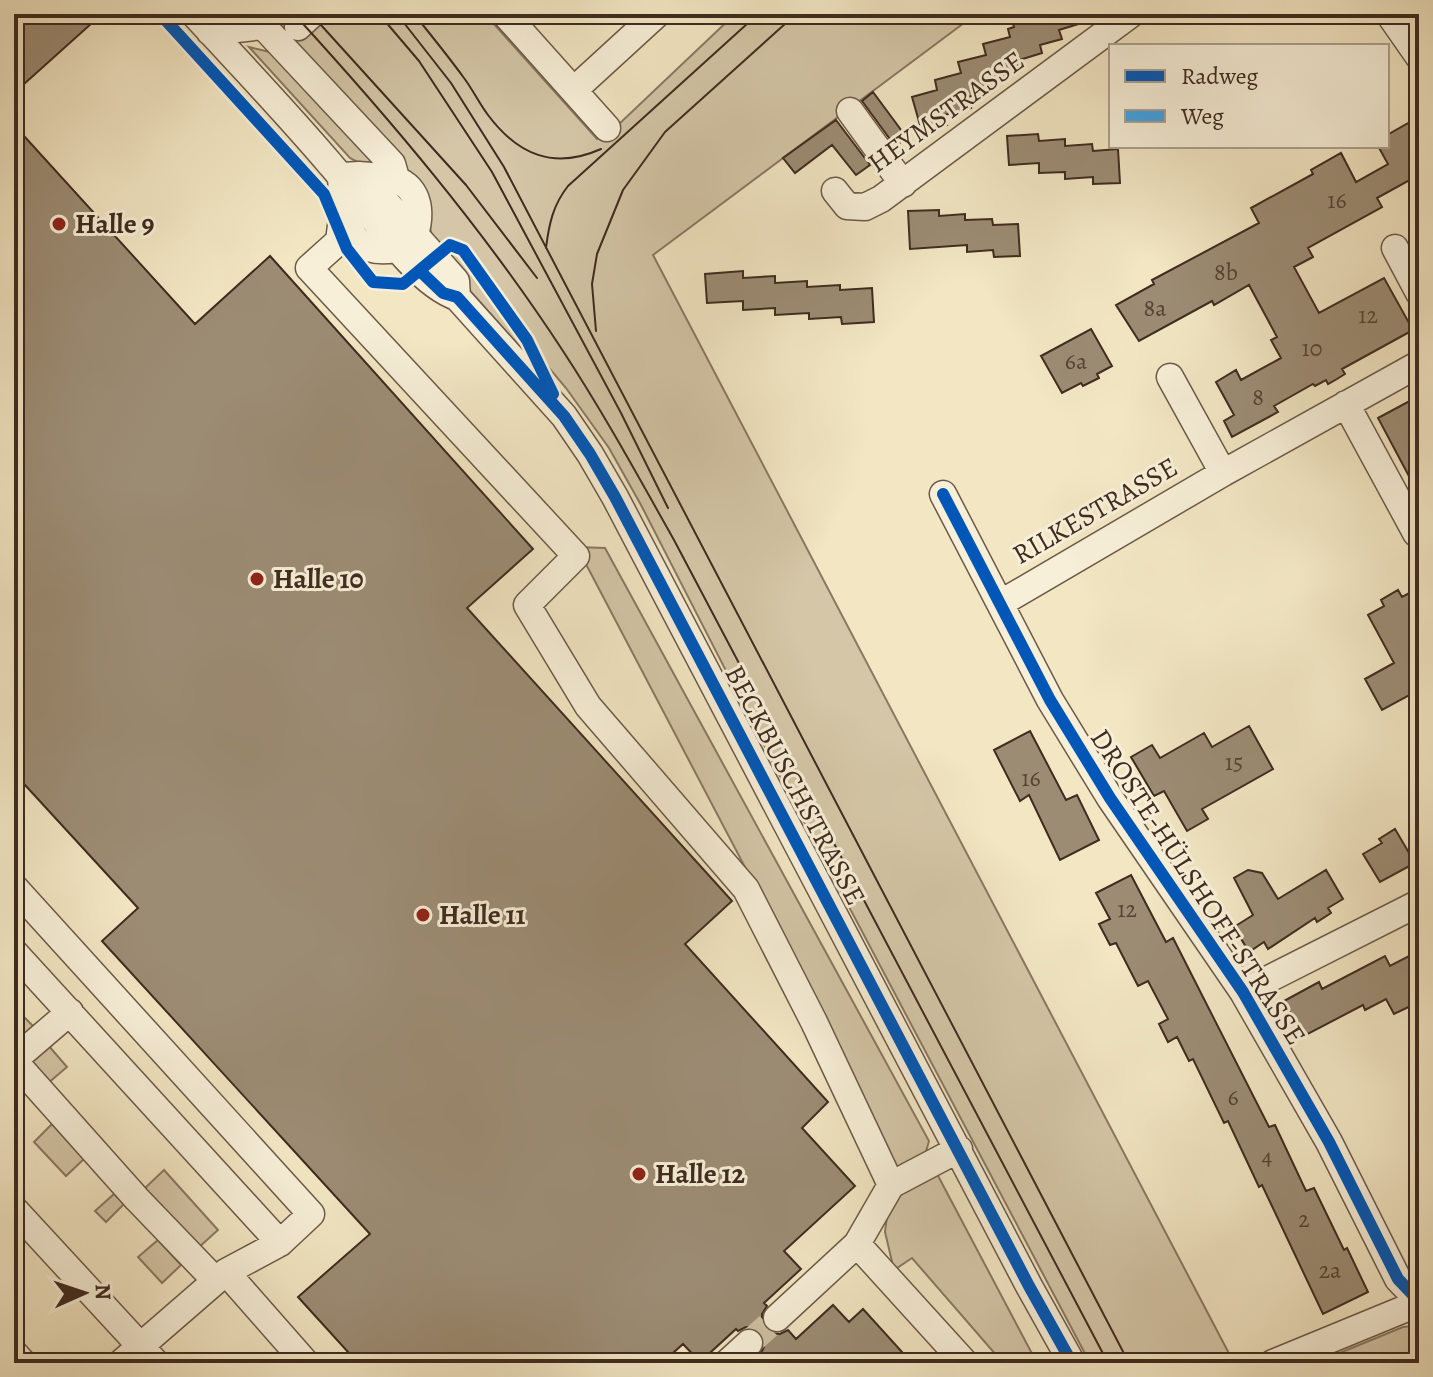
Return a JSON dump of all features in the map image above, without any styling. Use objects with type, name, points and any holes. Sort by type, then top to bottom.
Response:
[{"type":"street","points":[[505,14],[607,128]]},
{"type":"street","points":[[574,90],[657,14]]},
{"type":"street","name":"HEYMSTRASSE","points":[[835,191],[847,206],[865,207],[903,184],[1131,14]]},
{"type":"street","points":[[1389,14],[1419,57]]},
{"type":"street","points":[[202,23],[259,20],[392,164],[397,181]]},
{"type":"street","points":[[202,23],[341,176],[343,210],[339,241],[309,268],[576,556],[527,605],[588,706],[746,889],[814,1022],[891,1185]]},
{"type":"street","points":[[850,111],[903,184]]},
{"type":"street","points":[[341,176],[375,176],[405,184],[413,193],[419,217],[406,242],[377,251],[351,236],[343,210]]},
{"type":"street","name":"BECKBUSCHSTRASSE","points":[[341,176],[378,193],[406,242],[456,281],[457,297],[564,416],[597,464],[1072,1363]]},
{"type":"street","points":[[1395,248],[1419,293]]},
{"type":"street","name":"RILKESTRASSE","points":[[1001,603],[1223,473],[1419,364]]},
{"type":"street","name":"RILKESTRASSE","points":[[1170,377],[1223,473]]},
{"type":"street","points":[[1346,404],[1416,533]]},
{"type":"street","name":"DROSTE-HÜLSHOFF-STRASSE","points":[[943,494],[1050,700],[1110,798],[1243,992],[1329,1142],[1398,1279],[1419,1302]]},
{"type":"street","points":[[14,887],[311,1214],[280,1243],[221,1276],[139,1357],[14,1209]]},
{"type":"street","points":[[1243,992],[1419,903]]},
{"type":"street","points":[[14,952],[280,1243]]},
{"type":"street","points":[[70,1012],[14,1061],[137,1199],[221,1276],[306,1363]]},
{"type":"street","points":[[777,1318],[857,1244],[891,1185],[959,1149]]},
{"type":"street","points":[[857,1244],[965,1363]]},
{"type":"street","points":[[1273,1363],[1419,1302]]},
{"type":"street","points":[[727,1363],[749,1343]]},
{"type":"street","points":[[14,1353],[23,1363]]},
{"type":"shaded area","points":[[263,14],[485,14],[597,139],[617,126],[735,14],[976,14],[653,255],[1234,1363],[1090,1363],[609,448],[535,351],[519,346],[434,250],[425,199]]},
{"type":"shaded area","points":[[249,47],[278,54],[384,168],[361,164],[350,158]]},
{"type":"shaded area","points":[[577,547],[605,548],[929,1141],[925,1155],[896,1168],[779,932]]},
{"type":"shaded area","points":[[23,1016],[35,1028],[14,1045],[14,1025]]},
{"type":"shaded area","points":[[48,1045],[67,1067],[47,1084],[28,1062]]},
{"type":"shaded area","points":[[52,1124],[84,1159],[66,1176],[34,1142]]},
{"type":"shaded area","points":[[164,1170],[218,1230],[198,1248],[144,1189]]},
{"type":"shaded area","points":[[936,1172],[1037,1363],[1003,1363],[912,1258],[894,1270],[885,1232],[889,1200]]},
{"type":"shaded area","points":[[114,1194],[124,1204],[106,1222],[95,1211]]},
{"type":"shaded area","points":[[158,1240],[181,1265],[162,1283],[138,1257]]},
{"type":"shaded area","points":[[1412,1326],[1419,1331],[1419,1363],[1315,1363],[1403,1327]]},
{"type":"building","points":[[14,14],[102,14],[14,93]]},
{"type":"building","points":[[1010,14],[1098,14],[1098,18],[1059,30],[1062,39],[1040,45],[1042,53],[1016,61],[1019,72],[992,79],[995,89],[968,97],[971,108],[944,115],[947,125],[922,132],[912,97],[937,90],[935,80],[961,73],[958,62],[986,55],[983,44],[1010,37],[1008,29],[1014,27]]},
{"type":"building","points":[[873,92],[907,138],[895,146],[862,101]]},
{"type":"building","points":[[1419,117],[1419,175],[1377,198],[1382,207],[1308,248],[1313,257],[1294,267],[1319,313],[1384,278],[1413,330],[1342,369],[1345,374],[1328,384],[1326,380],[1315,386],[1313,384],[1274,406],[1278,412],[1232,437],[1224,421],[1234,415],[1216,382],[1236,370],[1241,380],[1281,358],[1271,340],[1277,337],[1249,285],[1214,305],[1212,301],[1139,341],[1116,305],[1154,284],[1152,280],[1259,223],[1251,208],[1313,174],[1311,170],[1341,153],[1356,182],[1388,164],[1379,148],[1389,148],[1389,134]]},
{"type":"building","points":[[836,120],[870,165],[856,175],[832,145],[795,173],[783,158]]},
{"type":"building","points":[[14,125],[195,324],[270,256],[533,549],[467,608],[732,901],[685,944],[828,1102],[802,1128],[855,1186],[784,1251],[801,1269],[764,1303],[767,1306],[762,1322],[772,1333],[780,1334],[788,1330],[796,1339],[833,1305],[849,1322],[863,1309],[912,1363],[767,1363],[760,1355],[764,1347],[761,1333],[755,1328],[746,1327],[736,1329],[700,1362],[683,1344],[662,1363],[358,1363],[298,1297],[370,1234],[102,941],[138,908],[14,773]]},
{"type":"building","points":[[1038,134],[1039,141],[1065,139],[1065,146],[1092,144],[1093,151],[1118,149],[1120,183],[1093,184],[1093,177],[1065,179],[1065,172],[1039,173],[1039,163],[1009,165],[1007,136]]},
{"type":"building","points":[[939,210],[939,216],[965,214],[965,220],[992,219],[993,225],[1018,224],[1020,256],[994,257],[993,250],[967,252],[967,245],[910,249],[908,211]]},
{"type":"building","points":[[743,271],[743,278],[775,276],[775,283],[807,281],[807,287],[840,285],[840,290],[872,288],[874,322],[842,324],[841,317],[809,319],[809,313],[775,315],[775,308],[743,310],[743,301],[707,303],[705,274]]},
{"type":"building","points":[[1091,329],[1112,366],[1097,374],[1099,378],[1062,393],[1041,356]]},
{"type":"building","points":[[1419,396],[1419,495],[1378,418]]},
{"type":"building","points":[[1419,588],[1419,690],[1382,710],[1365,679],[1394,663],[1368,615],[1384,606],[1381,600],[1398,590],[1402,597]]},
{"type":"building","points":[[1249,726],[1273,769],[1202,809],[1208,819],[1187,831],[1164,791],[1154,796],[1131,757],[1152,745],[1160,758],[1204,733],[1212,747]]},
{"type":"building","points":[[1030,731],[1066,800],[1077,795],[1099,840],[1060,860],[1029,795],[1020,801],[994,750]]},
{"type":"building","points":[[1395,829],[1415,863],[1380,882],[1363,854],[1382,843],[1379,839]]},
{"type":"building","points":[[1248,870],[1262,873],[1278,899],[1326,870],[1343,899],[1328,908],[1331,913],[1317,922],[1315,918],[1268,949],[1264,942],[1249,952],[1234,927],[1253,915],[1234,878]]},
{"type":"building","points":[[1131,875],[1166,942],[1173,938],[1269,1127],[1275,1125],[1306,1191],[1314,1188],[1368,1292],[1323,1314],[1262,1185],[1259,1187],[1228,1121],[1224,1123],[1193,1059],[1189,1061],[1177,1037],[1168,1042],[1159,1024],[1168,1019],[1148,981],[1138,986],[1116,943],[1110,945],[1099,924],[1110,919],[1096,893]]},
{"type":"building","points":[[1419,951],[1419,1002],[1394,1014],[1386,999],[1365,1010],[1363,1005],[1302,1037],[1284,1001],[1319,982],[1322,989],[1385,956],[1390,966]]},
{"type":"tunnel","points":[[749,1343],[777,1318]]},
{"type":"tram line","points":[[294,14],[366,94],[469,219],[533,306],[592,397],[674,540],[1108,1363]]},
{"type":"tram line","points":[[311,14],[466,185],[537,278]]},
{"type":"tram line","points":[[379,14],[419,61],[492,172],[621,413],[668,508]]},
{"type":"tram line","points":[[397,14],[451,83],[504,167],[1129,1363]]},
{"type":"tram line","points":[[414,14],[464,78],[488,115],[512,140],[538,155],[553,158],[568,158],[601,149]]},
{"type":"tram line","points":[[546,248],[552,215],[568,186],[758,14]]},
{"type":"tram line","points":[[596,331],[592,284],[597,254],[623,190],[665,132],[796,14]]},
{"type":"marked path","points":[[1394,21],[1403,14]]},
{"type":"cycle path","points":[[160,14],[324,194],[347,249],[373,282],[403,284],[450,245],[463,250],[527,340],[553,394]]},
{"type":"cycle path","points":[[420,271],[443,293],[457,297],[564,416],[590,454],[1072,1363]]},
{"type":"cycle path","points":[[943,494],[1050,700],[1110,798],[1243,992],[1329,1142],[1398,1279],[1419,1301]]},
{"type":"place","name":"Halle 9","points":[[59,224]]},
{"type":"place","name":"Halle 10","points":[[257,579]]},
{"type":"place","name":"Halle 11","points":[[423,915]]},
{"type":"place","name":"Halle 12","points":[[639,1174]]}]
